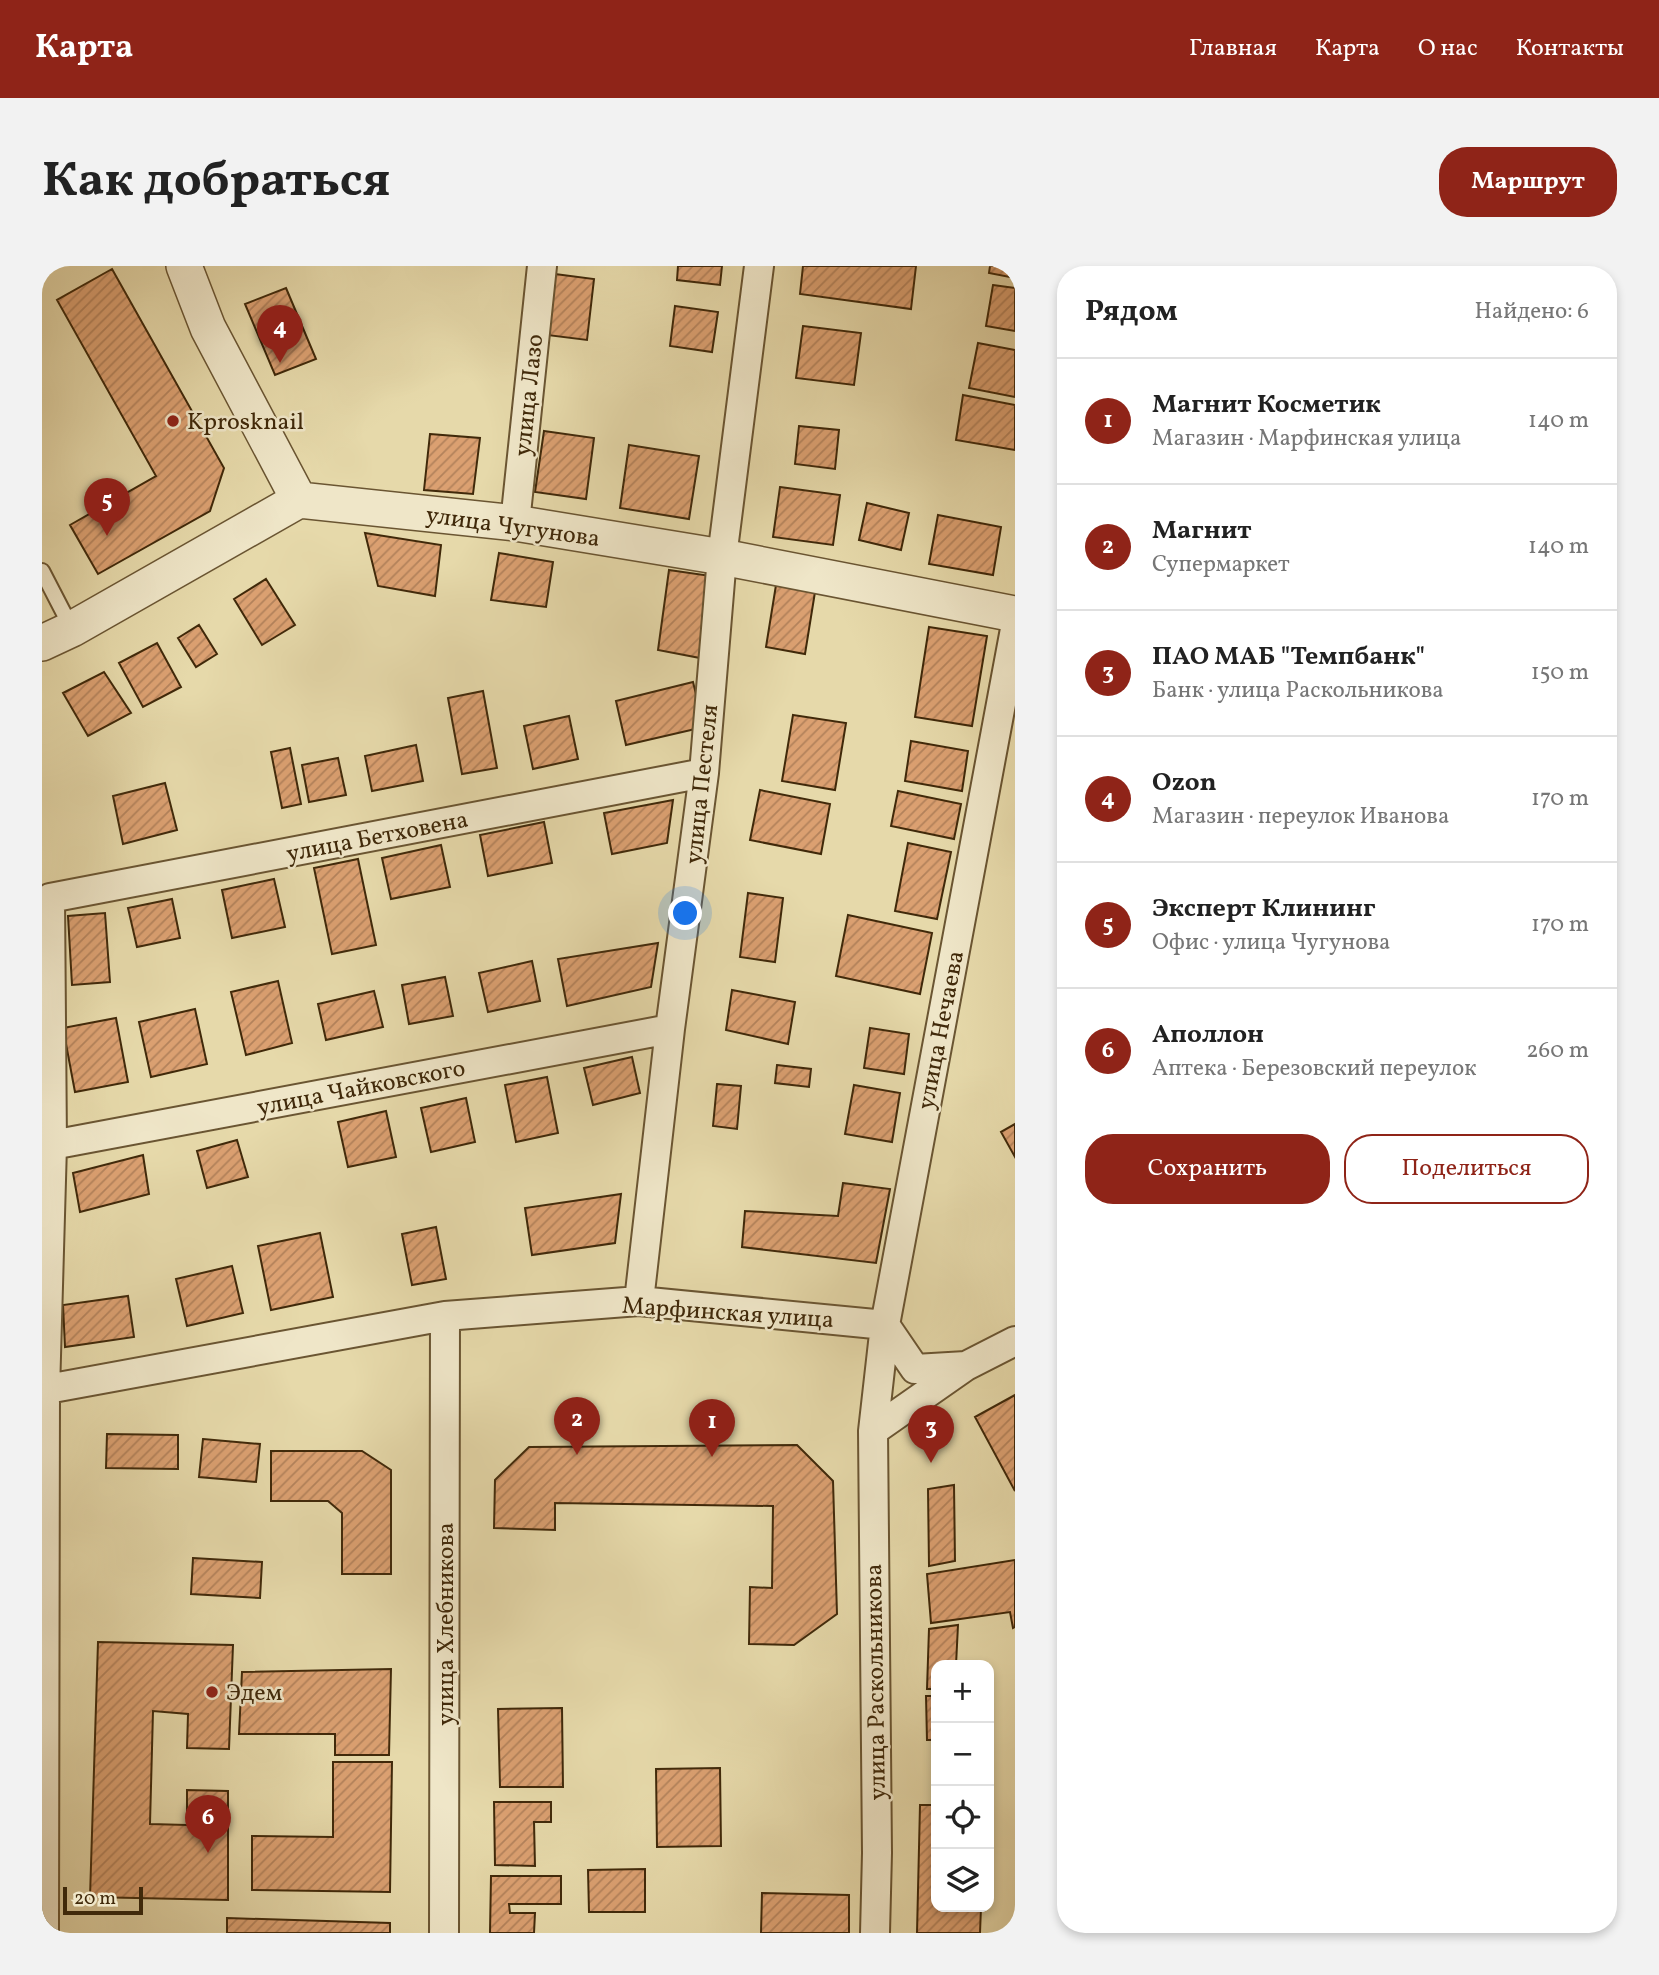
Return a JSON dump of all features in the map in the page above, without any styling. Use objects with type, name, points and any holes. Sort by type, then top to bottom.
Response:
[{"type":"street","points":[[57,636],[299,499],[208,328],[184,266]]},
{"type":"street","name":"улица Лазо","points":[[515,523],[542,266]]},
{"type":"street","name":"улица Пестеля","points":[[639,1301],[670,1028],[704,773],[722,557],[759,266]]},
{"type":"street","name":"улица Чугунова","points":[[299,499],[515,523],[722,557],[1015,614]]},
{"type":"street","name":"улица Нечаева","points":[[873,1431],[885,1325],[1015,629]]},
{"type":"street","name":"улица Бетховена","points":[[52,1145],[50,898],[704,773]]},
{"type":"street","name":"улица Чайковского","points":[[52,1145],[670,1028]]},
{"type":"street","points":[[44,1933],[44,1390],[52,1145]]},
{"type":"street","name":"Марфинская улица","points":[[44,1390],[446,1316],[639,1301],[885,1325]]},
{"type":"street","name":"улица Хлебникова","points":[[444,1933],[446,1316]]},
{"type":"street","points":[[885,1325],[915,1369],[966,1366]]},
{"type":"street","points":[[873,1431],[966,1366],[1015,1341]]},
{"type":"street","name":"улица Раскольникова","points":[[873,1431],[877,1840],[875,1933]]},
{"type":"lane","points":[[42,571],[57,636]]},
{"type":"building","points":[[678,266],[722,266],[720,285],[677,280]]},
{"type":"building","points":[[803,266],[916,266],[911,309],[800,294]]},
{"type":"building","points":[[990,266],[1015,266],[1015,278],[989,273]]},
{"type":"building","points":[[112,269],[224,468],[210,511],[98,574],[70,525],[156,476],[57,300]]},
{"type":"building","points":[[555,274],[594,279],[587,340],[547,335]]},
{"type":"building","points":[[993,285],[1015,288],[1015,331],[986,326]]},
{"type":"building","points":[[286,288],[316,359],[275,375],[245,304]]},
{"type":"building","points":[[675,306],[718,312],[712,352],[670,346]]},
{"type":"building","points":[[803,326],[861,333],[854,385],[796,378]]},
{"type":"building","points":[[978,343],[1015,350],[1015,397],[969,388]]},
{"type":"building","points":[[963,395],[1015,405],[1015,450],[956,440]]},
{"type":"building","points":[[799,426],[839,430],[835,469],[795,464]]},
{"type":"building","points":[[544,431],[594,438],[586,499],[535,492]]},
{"type":"building","points":[[430,434],[480,438],[473,494],[424,490]]},
{"type":"building","points":[[629,445],[699,456],[689,519],[620,508]]},
{"type":"building","points":[[780,487],[840,495],[833,545],[773,537]]},
{"type":"building","points":[[867,503],[909,513],[901,550],[859,540]]},
{"type":"building","points":[[938,515],[1001,527],[993,575],[929,564]]},
{"type":"building","points":[[365,533],[441,545],[435,596],[378,586]]},
{"type":"building","points":[[499,553],[553,562],[546,607],[491,600]]},
{"type":"building","points":[[669,570],[711,576],[700,658],[658,650]]},
{"type":"building","points":[[266,579],[295,625],[262,645],[234,599]]},
{"type":"building","points":[[776,585],[815,592],[805,654],[766,647]]},
{"type":"building","points":[[199,625],[217,654],[196,667],[178,638]]},
{"type":"building","points":[[929,627],[987,636],[972,726],[915,717]]},
{"type":"building","points":[[157,643],[181,687],[143,707],[119,663]]},
{"type":"building","points":[[104,672],[131,713],[88,736],[63,693]]},
{"type":"building","points":[[693,682],[704,727],[626,745],[616,701]]},
{"type":"building","points":[[483,691],[497,768],[462,774],[448,698]]},
{"type":"building","points":[[793,715],[846,723],[835,790],[782,781]]},
{"type":"building","points":[[569,716],[578,759],[533,769],[524,726]]},
{"type":"building","points":[[911,741],[968,751],[962,791],[905,781]]},
{"type":"building","points":[[416,745],[423,781],[372,791],[365,756]]},
{"type":"building","points":[[290,748],[301,804],[282,808],[271,752]]},
{"type":"building","points":[[338,758],[346,795],[309,802],[302,765]]},
{"type":"building","points":[[165,783],[177,830],[123,844],[113,796]]},
{"type":"building","points":[[760,790],[830,804],[821,854],[750,840]]},
{"type":"building","points":[[898,791],[961,804],[954,839],[891,826]]},
{"type":"building","points":[[673,800],[667,843],[612,854],[604,813]]},
{"type":"building","points":[[544,822],[552,863],[488,876],[480,835]]},
{"type":"building","points":[[908,843],[951,852],[937,919],[895,911]]},
{"type":"building","points":[[441,845],[450,887],[391,899],[382,858]]},
{"type":"building","points":[[358,859],[376,945],[332,954],[314,868]]},
{"type":"building","points":[[274,879],[285,927],[232,938],[222,890]]},
{"type":"building","points":[[748,893],[783,898],[775,962],[740,957]]},
{"type":"building","points":[[172,899],[180,938],[137,947],[128,908]]},
{"type":"building","points":[[105,913],[110,982],[72,985],[68,916]]},
{"type":"building","points":[[848,915],[932,933],[920,994],[836,976]]},
{"type":"building","points":[[658,943],[651,987],[567,1006],[558,959]]},
{"type":"building","points":[[532,961],[540,1001],[488,1012],[479,973]]},
{"type":"building","points":[[445,977],[453,1016],[409,1024],[402,985]]},
{"type":"building","points":[[278,981],[292,1043],[246,1055],[231,992]]},
{"type":"building","points":[[732,990],[795,1002],[788,1044],[726,1030]]},
{"type":"building","points":[[374,991],[383,1027],[326,1040],[318,1004]]},
{"type":"building","points":[[195,1009],[207,1064],[151,1077],[139,1022]]},
{"type":"building","points":[[116,1018],[128,1082],[75,1092],[63,1028]]},
{"type":"building","points":[[870,1028],[909,1034],[904,1074],[864,1068]]},
{"type":"building","points":[[632,1057],[640,1093],[593,1105],[584,1068]]},
{"type":"building","points":[[777,1065],[811,1069],[809,1087],[775,1083]]},
{"type":"building","points":[[547,1077],[558,1133],[516,1142],[505,1085]]},
{"type":"building","points":[[717,1084],[741,1086],[737,1129],[713,1126]]},
{"type":"building","points":[[854,1085],[900,1093],[892,1142],[845,1134]]},
{"type":"building","points":[[466,1098],[475,1142],[431,1152],[421,1108]]},
{"type":"building","points":[[386,1111],[396,1157],[348,1167],[338,1122]]},
{"type":"building","points":[[1015,1124],[1015,1157],[1001,1132]]},
{"type":"building","points":[[237,1140],[248,1177],[207,1188],[197,1151]]},
{"type":"building","points":[[143,1155],[149,1194],[80,1212],[73,1173]]},
{"type":"building","points":[[843,1183],[890,1189],[876,1263],[742,1247],[745,1211],[838,1216]]},
{"type":"building","points":[[621,1194],[615,1243],[532,1255],[525,1208]]},
{"type":"building","points":[[436,1227],[446,1279],[412,1285],[402,1234]]},
{"type":"building","points":[[320,1233],[333,1297],[271,1310],[258,1246]]},
{"type":"building","points":[[232,1266],[243,1313],[187,1326],[176,1279]]},
{"type":"building","points":[[128,1296],[134,1337],[65,1347],[63,1305]]},
{"type":"building","points":[[1015,1395],[1015,1491],[975,1417]]},
{"type":"building","points":[[107,1434],[178,1435],[178,1469],[106,1468]]},
{"type":"building","points":[[203,1439],[260,1444],[256,1482],[199,1477]]},
{"type":"building","points":[[797,1445],[833,1481],[837,1614],[794,1645],[749,1644],[750,1587],[772,1588],[773,1506],[555,1503],[555,1530],[494,1528],[495,1480],[529,1447]]},
{"type":"building","points":[[271,1451],[362,1451],[391,1470],[391,1574],[342,1574],[342,1513],[328,1501],[271,1501]]},
{"type":"building","points":[[954,1485],[955,1561],[929,1566],[928,1489]]},
{"type":"building","points":[[193,1558],[262,1562],[260,1598],[191,1594]]},
{"type":"building","points":[[1015,1560],[1015,1627],[1013,1628],[1010,1612],[931,1623],[927,1574]]},
{"type":"building","points":[[958,1625],[956,1660],[931,1660],[931,1689],[927,1689],[929,1629]]},
{"type":"building","points":[[98,1642],[233,1645],[229,1749],[187,1748],[188,1714],[153,1711],[150,1824],[187,1825],[187,1790],[228,1791],[228,1900],[90,1897]]},
{"type":"building","points":[[391,1669],[389,1755],[335,1755],[335,1734],[239,1734],[242,1672]]},
{"type":"building","points":[[926,1696],[931,1696],[931,1740],[927,1740]]},
{"type":"building","points":[[562,1708],[563,1787],[500,1787],[498,1709]]},
{"type":"building","points":[[333,1762],[392,1762],[390,1892],[252,1890],[252,1836],[333,1837]]},
{"type":"building","points":[[720,1768],[721,1846],[657,1847],[656,1769]]},
{"type":"building","points":[[494,1802],[551,1802],[551,1822],[534,1822],[535,1866],[495,1865]]},
{"type":"building","points":[[920,1805],[931,1805],[931,1912],[981,1912],[980,1933],[917,1933]]},
{"type":"building","points":[[645,1869],[645,1912],[589,1912],[588,1870]]},
{"type":"building","points":[[491,1876],[561,1876],[561,1904],[509,1904],[510,1913],[535,1913],[534,1933],[490,1933]]},
{"type":"building","points":[[762,1893],[849,1895],[849,1933],[761,1933]]},
{"type":"building","points":[[227,1918],[390,1923],[390,1933],[227,1933]]},
{"type":"place","name":"Ozon","points":[[280,363]]},
{"type":"place","name":"Kprosknail","points":[[173,421]]},
{"type":"place","name":"Эксперт Клининг","points":[[107,536]]},
{"type":"place","name":"Магнит","points":[[577,1455]]},
{"type":"place","name":"Магнит Косметик","points":[[712,1457]]},
{"type":"place","name":"ПАО МАБ \"Темпбанк\"","points":[[931,1463]]},
{"type":"place","name":"Эдем","points":[[212,1692]]},
{"type":"place","name":"Аполлон","points":[[208,1853]]}]
